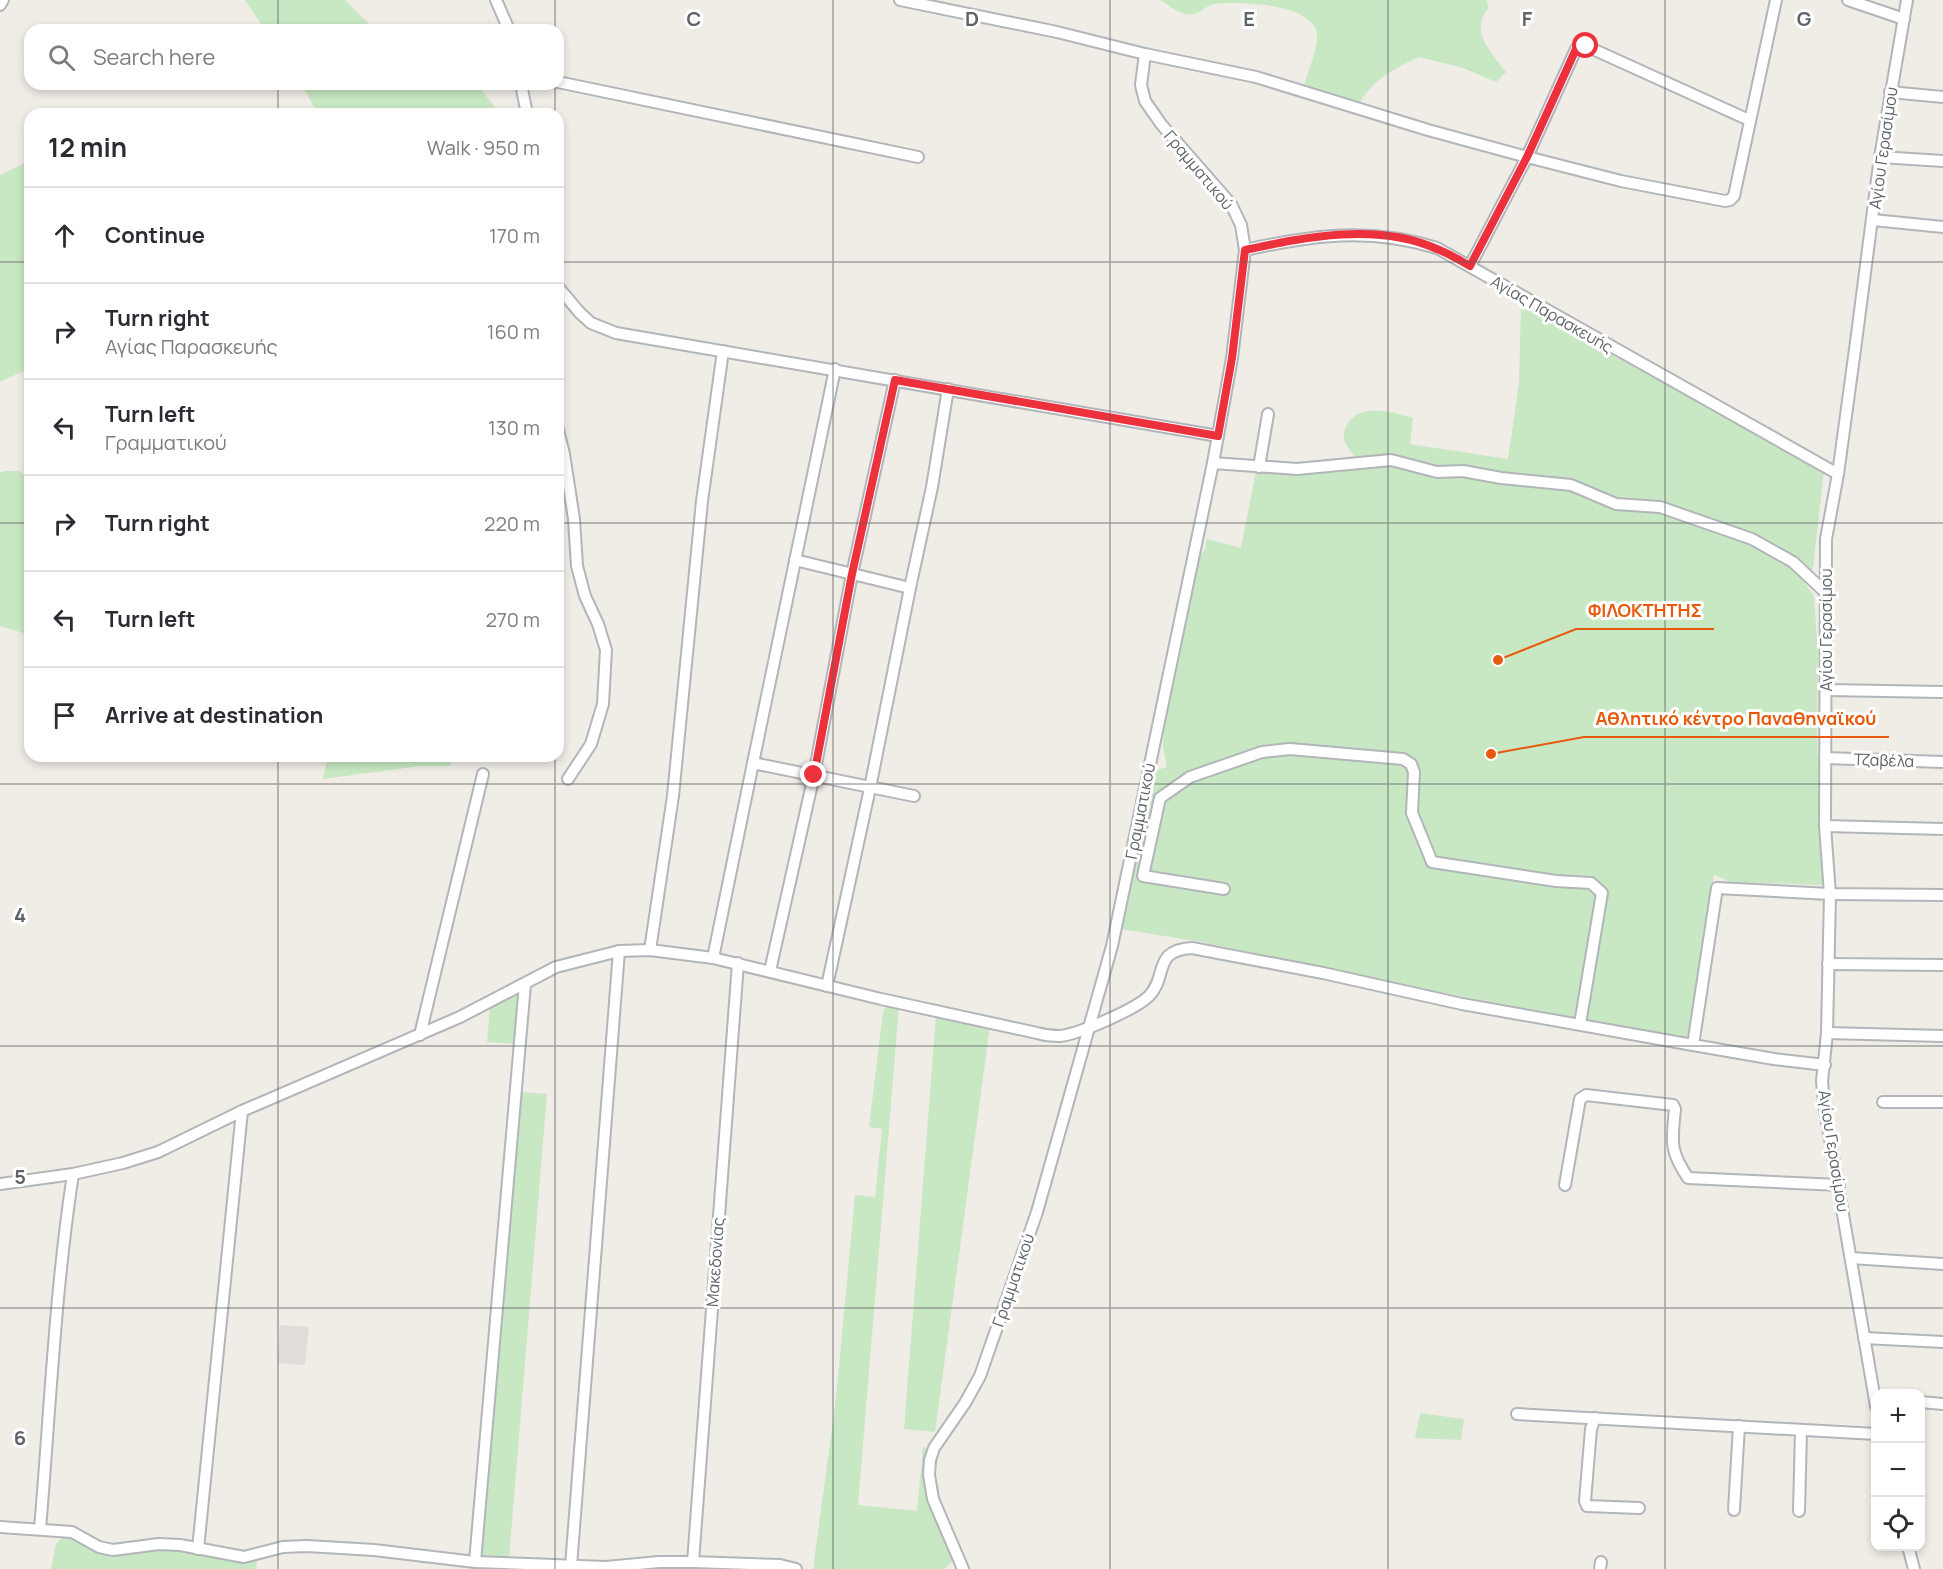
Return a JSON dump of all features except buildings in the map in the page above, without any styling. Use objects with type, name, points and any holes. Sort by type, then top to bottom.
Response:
[{"type":"street","points":[[0,5],[3,0]]},
{"type":"street","points":[[496,0],[506,24]]},
{"type":"street","points":[[900,0],[1057,32],[1145,54],[1256,77],[1428,130],[1527,157],[1621,181],[1728,201],[1734,196],[1776,0]]},
{"type":"street","points":[[1848,0],[1904,19]]},
{"type":"street","name":"Αγίου Γερασίμου","points":[[1873,1389],[1822,1081],[1827,1034],[1830,894],[1825,758],[1826,539],[1838,474],[1880,157],[1907,0]]},
{"type":"street","points":[[1470,266],[1527,157],[1576,49],[1581,45],[1749,120]]},
{"type":"street","name":"Γραμματικού","points":[[961,1568],[933,1499],[929,1475],[930,1460],[934,1448],[965,1404],[980,1376],[1037,1212],[1112,946],[1213,464],[1232,358],[1245,250],[1241,225],[1231,204],[1161,124],[1145,101],[1141,86],[1145,54]]},
{"type":"street","points":[[564,83],[918,157]]},
{"type":"street","points":[[522,90],[525,108]]},
{"type":"street","points":[[1890,92],[1943,97]]},
{"type":"street","points":[[1880,157],[1943,161]]},
{"type":"street","points":[[1873,220],[1943,226]]},
{"type":"street","name":"Αγίας Παρασκευής","points":[[1245,250],[1317,236],[1372,235],[1410,240],[1437,248],[1838,474]]},
{"type":"street","points":[[564,294],[591,323],[616,333],[1218,436]]},
{"type":"street","points":[[650,950],[673,796],[702,501],[723,351]]},
{"type":"street","points":[[713,958],[835,369]]},
{"type":"street","points":[[770,971],[814,775],[852,574],[895,380]]},
{"type":"street","points":[[827,986],[932,487],[948,389]]},
{"type":"street","points":[[1259,467],[1268,414]]},
{"type":"street","points":[[564,454],[574,519],[577,566],[585,596],[598,624],[606,650],[603,704],[591,744],[568,779]]},
{"type":"street","points":[[1213,464],[1296,469],[1391,459],[1437,472],[1463,471],[1501,478],[1571,485],[1616,504],[1660,507],[1752,538],[1793,562],[1825,592]]},
{"type":"street","points":[[795,560],[910,588]]},
{"type":"street","points":[[1826,690],[1943,692]]},
{"type":"street","points":[[1224,889],[1143,876],[1160,798],[1190,777],[1262,752],[1290,749],[1403,759],[1411,764],[1414,772],[1412,813],[1432,862],[1556,881],[1591,883],[1602,893],[1580,1024]]},
{"type":"street","name":"Τζαβέλα","points":[[1825,758],[1943,762]]},
{"type":"street","points":[[753,763],[914,796]]},
{"type":"street","points":[[420,1035],[483,774]]},
{"type":"street","points":[[1826,826],[1943,829]]},
{"type":"street","points":[[1693,1045],[1717,888],[1830,894],[1943,895]]},
{"type":"street","points":[[0,1184],[74,1174],[158,1152],[242,1111],[420,1035],[556,967],[619,951],[650,950],[713,958],[1048,1035],[1065,1035],[1089,1028],[1148,997],[1156,986],[1160,970],[1166,959],[1176,951],[1192,948],[1462,1004],[1774,1059],[1825,1065]]},
{"type":"street","points":[[571,1566],[619,951]]},
{"type":"street","name":"Μακεδονίας","points":[[693,1562],[738,963]]},
{"type":"street","points":[[1828,964],[1943,965]]},
{"type":"street","points":[[475,1562],[525,984]]},
{"type":"street","points":[[1827,1034],[1943,1036]]},
{"type":"street","points":[[1565,1185],[1580,1100],[1586,1095],[1672,1105],[1675,1109],[1672,1139],[1675,1160],[1688,1178],[1839,1185]]},
{"type":"street","points":[[1883,1102],[1943,1102]]},
{"type":"street","points":[[198,1549],[242,1111]]},
{"type":"street","points":[[40,1529],[57,1318],[66,1225],[74,1174]]},
{"type":"street","points":[[1851,1258],[1943,1264]]},
{"type":"street","points":[[1864,1338],[1943,1342]]},
{"type":"street","points":[[1925,1402],[1943,1404]]},
{"type":"street","points":[[1517,1414],[1871,1434]]},
{"type":"street","points":[[1595,1418],[1591,1429],[1585,1501],[1587,1506],[1640,1508]]},
{"type":"street","points":[[1734,1510],[1739,1426]]},
{"type":"street","points":[[1798,1510],[1801,1430]]},
{"type":"street","points":[[0,1527],[72,1532],[99,1547],[113,1550],[159,1545],[244,1557],[283,1547],[307,1546],[374,1550],[475,1562],[606,1567],[659,1562],[693,1562],[770,1564],[796,1569]]},
{"type":"street","points":[[1909,1551],[1914,1569]]},
{"type":"shaded area","points":[[280,1325],[309,1327],[305,1365],[277,1363]]},
{"type":"green space","points":[[245,0],[345,0],[369,24],[261,24]]},
{"type":"green space","points":[[1160,0],[1486,0],[1489,8],[1483,16],[1481,33],[1489,49],[1506,72],[1496,82],[1463,68],[1419,57],[1386,75],[1360,102],[1304,86],[1317,36],[1314,25],[1304,17],[1275,6],[1241,3],[1212,5],[1189,15]]},
{"type":"green space","points":[[304,90],[482,90],[495,108],[315,108]]},
{"type":"green space","points":[[24,164],[24,371],[0,382],[0,175]]},
{"type":"green space","points":[[1521,305],[1824,471],[1813,568],[1809,572],[1793,558],[1751,533],[1656,505],[1616,499],[1569,482],[1356,458],[1345,443],[1344,435],[1347,425],[1360,413],[1377,411],[1413,418],[1410,444],[1508,459],[1519,383]]},
{"type":"green space","points":[[1384,462],[1559,486],[1660,512],[1722,536],[1749,543],[1795,570],[1814,596],[1818,652],[1817,734],[1823,885],[1731,882],[1714,875],[1692,1029],[1686,1037],[1417,988],[1202,942],[1120,929],[1153,771],[1167,767],[1163,746],[1165,711],[1197,556],[1204,552],[1207,539],[1241,548],[1256,471]]},
{"type":"green space","points":[[19,471],[24,475],[24,633],[0,626],[0,473]]},
{"type":"green space","points":[[327,762],[451,762],[450,766],[421,766],[323,779]]},
{"type":"green space","points":[[514,994],[519,995],[515,1044],[487,1042],[490,1007]]},
{"type":"green space","points":[[899,1007],[858,1505],[917,1511],[923,1447],[928,1448],[926,1477],[928,1492],[936,1520],[953,1561],[944,1569],[813,1569],[836,1398],[855,1195],[875,1197],[882,1129],[869,1127],[883,1012],[885,1008]]},
{"type":"green space","points":[[936,1015],[990,1026],[935,1432],[904,1429]]},
{"type":"green space","points":[[520,1092],[547,1094],[509,1559],[479,1558]]},
{"type":"green space","points":[[1420,1413],[1464,1419],[1461,1440],[1415,1438]]},
{"type":"green space","points":[[64,1535],[127,1551],[198,1551],[231,1562],[257,1559],[256,1569],[51,1569],[56,1544]]},
{"type":"place","name":"ΦΙΛΟΚΤΗΤΗΣ","points":[[1498,660]]},
{"type":"place","name":"Αθλητικό κέντρο Παναθηναϊκού","points":[[1491,754]]},
{"type":"route","points":[[814,775],[852,574],[895,380],[1218,436],[1232,358],[1245,250],[1317,236],[1364,235],[1410,240],[1437,248],[1470,266],[1527,157],[1576,49],[1581,45],[1586,46]]}]
